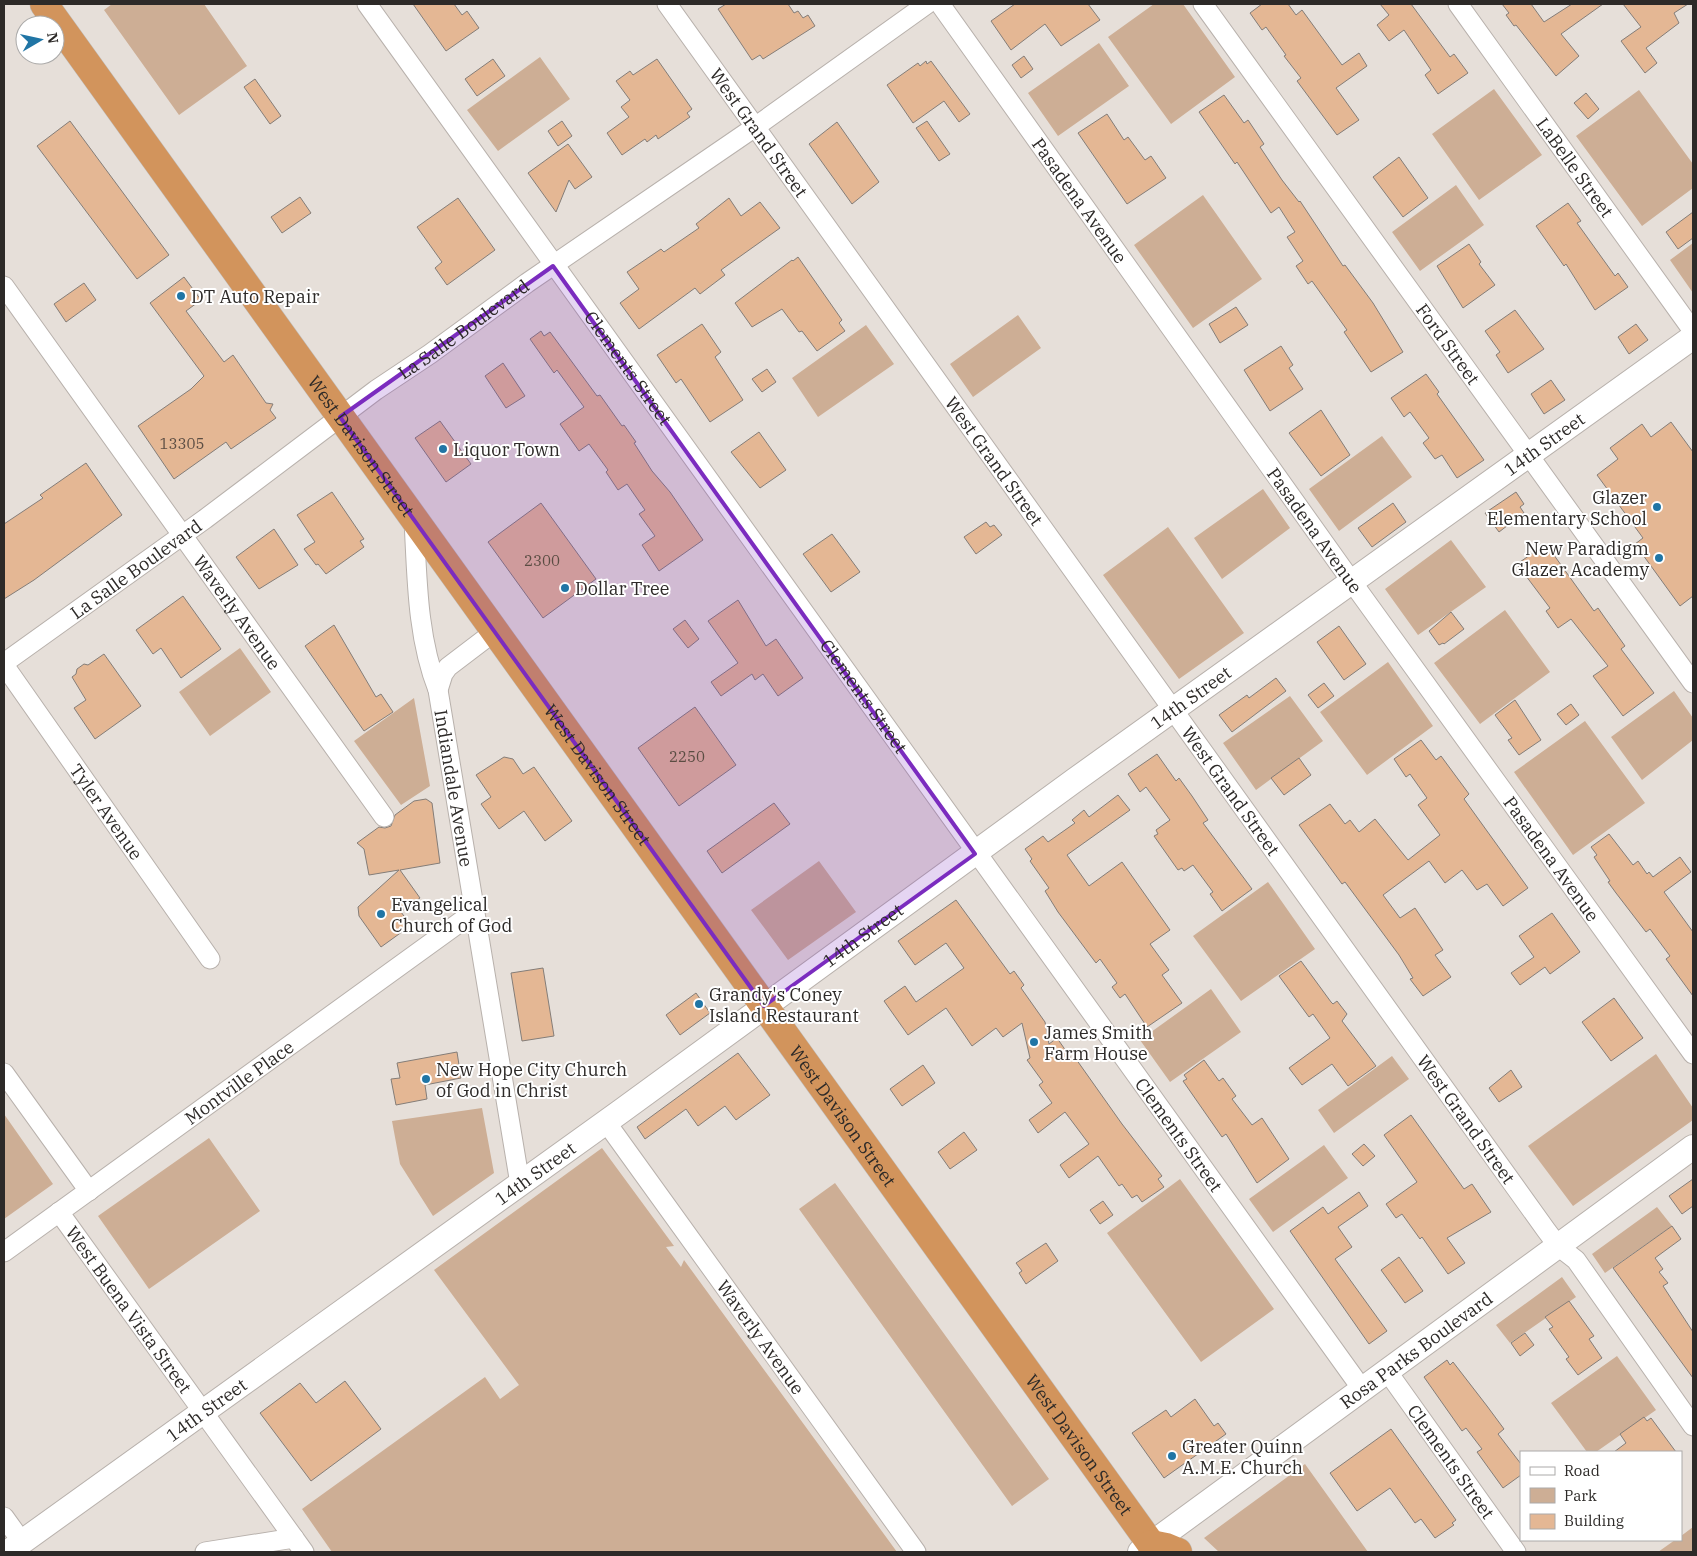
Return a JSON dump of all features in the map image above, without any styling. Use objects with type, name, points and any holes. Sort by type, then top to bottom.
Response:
[{"type":"highway","name":"West Davison Street","points":[[44,4],[764,1006],[1148,1550]]},
{"type":"highway","points":[[1148,1550],[1166,1547],[1178,1552]]},
{"type":"street","name":"Clements Street","points":[[367,4],[553,266],[570,285],[975,854],[1362,1389]]},
{"type":"street","name":"West Grand Street","points":[[667,4],[1558,1246],[1576,1260],[1693,1426]]},
{"type":"street","name":"La Salle Boulevard","points":[[4,664],[182,536],[340,417],[553,266],[755,127],[927,4]]},
{"type":"street","name":"Pasadena Avenue","points":[[940,4],[1352,582],[1693,1054]]},
{"type":"street","name":"Ford Street","points":[[1203,4],[1693,683]]},
{"type":"street","name":"LaBelle Street","points":[[1458,4],[1693,331]]},
{"type":"street","name":"Waverly Avenue","points":[[4,286],[384,817]]},
{"type":"street","name":"14th Street","points":[[20,1549],[205,1412],[764,1006],[1693,337]]},
{"type":"street","name":"Indiandale Avenue","points":[[414,520],[419,604],[428,666],[438,690],[520,1184]]},
{"type":"street","name":"Indiandale Avenue","points":[[438,690],[443,674],[448,667],[494,632]]},
{"type":"street","name":"Tyler Avenue","points":[[4,664],[210,958]]},
{"type":"street","name":"Montville Place","points":[[4,1252],[474,912]]},
{"type":"street","points":[[4,1073],[89,1191]]},
{"type":"street","name":"Waverly Avenue","points":[[606,1122],[916,1552]]},
{"type":"street","name":"Rosa Parks Boulevard","points":[[1148,1550],[1362,1389],[1693,1147]]},
{"type":"street","name":"West Buena Vista Street","points":[[59,1212],[205,1412],[299,1545]]},
{"type":"street","name":"Clements Street","points":[[1387,1371],[1516,1552]]},
{"type":"street","points":[[4,1517],[20,1549]]},
{"type":"street","points":[[205,1552],[299,1545]]},
{"type":"highlighted area","points":[[553,266],[975,854],[764,1006],[340,417]]},
{"type":"green space","points":[[112,4],[204,4],[247,66],[179,115],[104,10]]},
{"type":"green space","points":[[1154,4],[1183,4],[1235,77],[1171,124],[1108,37]]},
{"type":"green space","points":[[1099,43],[1129,86],[1058,136],[1028,93]]},
{"type":"green space","points":[[540,57],[570,99],[498,151],[467,110]]},
{"type":"green space","points":[[1494,89],[1542,155],[1479,200],[1432,134]]},
{"type":"green space","points":[[1639,90],[1693,164],[1693,188],[1642,226],[1576,136]]},
{"type":"green space","points":[[1456,185],[1484,225],[1420,271],[1392,232]]},
{"type":"green space","points":[[1203,195],[1262,279],[1193,328],[1134,245]]},
{"type":"green space","points":[[1693,243],[1693,293],[1670,260]]},
{"type":"green space","points":[[1018,315],[1041,348],[973,397],[950,364]]},
{"type":"green space","points":[[866,325],[894,364],[818,417],[792,378]]},
{"type":"green space","points":[[1382,436],[1412,477],[1339,531],[1309,489]]},
{"type":"green space","points":[[1263,489],[1290,528],[1222,579],[1194,538]]},
{"type":"green space","points":[[1168,527],[1244,633],[1179,679],[1103,575]]},
{"type":"green space","points":[[1451,540],[1486,587],[1418,635],[1385,589]]},
{"type":"green space","points":[[1505,610],[1550,672],[1480,724],[1434,663]]},
{"type":"green space","points":[[240,648],[271,692],[210,736],[179,692]]},
{"type":"green space","points":[[1388,662],[1433,726],[1367,775],[1320,712]]},
{"type":"green space","points":[[1674,691],[1693,718],[1693,740],[1642,780],[1611,737]]},
{"type":"green space","points":[[1290,696],[1323,741],[1256,790],[1223,743]]},
{"type":"green space","points":[[414,698],[430,786],[401,805],[354,741]]},
{"type":"green space","points":[[1585,721],[1645,803],[1573,855],[1514,772]]},
{"type":"green space","points":[[819,861],[856,912],[788,960],[751,910]]},
{"type":"green space","points":[[1268,882],[1315,949],[1241,1001],[1193,936]]},
{"type":"green space","points":[[1211,989],[1241,1032],[1170,1082],[1140,1040]]},
{"type":"green space","points":[[1656,1054],[1693,1108],[1693,1120],[1573,1206],[1528,1146]]},
{"type":"green space","points":[[1392,1056],[1409,1079],[1334,1133],[1318,1110]]},
{"type":"green space","points":[[482,1108],[494,1173],[433,1216],[400,1164],[392,1121]]},
{"type":"green space","points":[[4,1114],[53,1184],[4,1219]]},
{"type":"green space","points":[[209,1138],[260,1211],[149,1289],[98,1216]]},
{"type":"green space","points":[[1324,1145],[1348,1178],[1273,1232],[1249,1199]]},
{"type":"green space","points":[[602,1148],[674,1246],[666,1247],[681,1267],[684,1260],[897,1552],[332,1552],[302,1509],[485,1377],[500,1399],[519,1385],[434,1270]]},
{"type":"green space","points":[[1180,1179],[1274,1309],[1201,1362],[1107,1233]]},
{"type":"green space","points":[[835,1183],[1049,1479],[1012,1506],[799,1209]]},
{"type":"green space","points":[[1657,1207],[1672,1226],[1605,1273],[1592,1254]]},
{"type":"green space","points":[[1562,1277],[1576,1297],[1510,1343],[1496,1325]]},
{"type":"green space","points":[[1617,1356],[1656,1410],[1597,1451],[1586,1451],[1551,1403]]},
{"type":"green space","points":[[1305,1464],[1368,1552],[1219,1552],[1204,1538]]},
{"type":"green space","points":[[1693,1527],[1693,1552],[1658,1552],[1674,1541],[1682,1541],[1682,1535]]},
{"type":"building","points":[[413,4],[454,4],[462,15],[467,11],[479,28],[446,51]]},
{"type":"building","points":[[726,4],[788,4],[794,13],[798,11],[803,18],[808,15],[815,26],[763,59],[760,55],[752,60],[718,9]]},
{"type":"building","points":[[1015,4],[1088,4],[1100,20],[1061,46],[1045,24],[1011,50],[991,21]]},
{"type":"building","points":[[1262,4],[1288,4],[1296,15],[1302,10],[1342,65],[1359,53],[1367,66],[1336,88],[1359,120],[1337,135],[1297,81],[1301,78],[1284,56],[1286,55],[1266,27],[1262,30],[1250,13]]},
{"type":"building","points":[[1380,4],[1411,4],[1450,57],[1454,54],[1468,73],[1438,94],[1425,75],[1431,70],[1404,30],[1389,41],[1377,25],[1389,15]]},
{"type":"building","points":[[1502,4],[1531,4],[1544,22],[1572,4],[1603,4],[1561,34],[1579,56],[1556,76],[1516,25],[1514,26],[1506,15],[1509,13]]},
{"type":"building","points":[[1623,4],[1688,4],[1674,13],[1679,23],[1646,48],[1657,63],[1645,73],[1621,41],[1641,27]]},
{"type":"building","points":[[1024,56],[1033,69],[1021,78],[1012,65]]},
{"type":"building","points":[[493,59],[505,76],[477,96],[465,79]]},
{"type":"building","points":[[657,59],[692,109],[687,113],[690,117],[658,139],[656,135],[647,142],[645,139],[622,155],[607,133],[629,117],[621,107],[630,100],[616,81],[630,71],[633,75]]},
{"type":"building","points":[[926,61],[927,64],[931,61],[970,114],[959,122],[944,101],[913,123],[887,85],[918,63],[920,66]]},
{"type":"building","points":[[255,79],[281,116],[270,124],[244,87]]},
{"type":"building","points":[[1586,93],[1599,109],[1588,119],[1574,103]]},
{"type":"building","points":[[1224,95],[1244,123],[1248,120],[1264,144],[1260,147],[1282,180],[1300,201],[1343,266],[1345,265],[1373,303],[1403,352],[1371,372],[1344,332],[1347,330],[1312,281],[1308,284],[1296,266],[1303,261],[1287,237],[1295,232],[1279,207],[1271,213],[1237,162],[1235,164],[1199,112]]},
{"type":"building","points":[[1107,114],[1124,140],[1128,137],[1145,160],[1151,156],[1166,178],[1127,204],[1078,133]]},
{"type":"building","points":[[70,121],[169,255],[137,279],[37,146]]},
{"type":"building","points":[[562,121],[572,136],[558,146],[548,131]]},
{"type":"building","points":[[927,121],[950,154],[939,161],[916,128]]},
{"type":"building","points":[[837,122],[879,182],[852,204],[809,144]]},
{"type":"building","points":[[568,144],[592,177],[575,189],[569,180],[556,212],[528,173]]},
{"type":"building","points":[[1399,157],[1428,198],[1403,217],[1373,177]]},
{"type":"building","points":[[300,197],[311,213],[282,233],[271,217]]},
{"type":"building","points":[[458,198],[495,250],[447,285],[435,268],[442,262],[417,227]]},
{"type":"building","points":[[729,198],[741,216],[760,202],[780,228],[721,270],[725,275],[700,294],[695,288],[639,329],[620,303],[639,289],[627,272],[661,249],[664,252],[699,228],[696,224]]},
{"type":"building","points":[[1568,203],[1581,221],[1577,223],[1615,276],[1618,273],[1628,287],[1595,310],[1566,264],[1564,266],[1536,226]]},
{"type":"building","points":[[1693,212],[1693,238],[1678,249],[1666,232]]},
{"type":"building","points":[[1469,244],[1481,262],[1479,264],[1495,285],[1463,308],[1437,266]]},
{"type":"building","points":[[798,257],[842,320],[839,323],[845,331],[817,351],[802,331],[799,332],[782,309],[752,327],[735,303]]},
{"type":"building","points":[[184,277],[201,300],[186,311],[224,362],[233,355],[266,403],[273,404],[270,410],[276,418],[231,449],[226,442],[174,479],[138,426],[191,389],[204,376],[150,303]]},
{"type":"building","points":[[84,283],[96,300],[66,322],[54,304]]},
{"type":"building","points":[[1236,307],[1248,325],[1220,343],[1209,324]]},
{"type":"building","points":[[1515,310],[1544,349],[1508,373],[1496,355],[1500,352],[1485,331]]},
{"type":"building","points":[[702,324],[721,352],[715,357],[743,400],[710,422],[681,379],[676,383],[657,355]]},
{"type":"building","points":[[1636,324],[1648,340],[1629,354],[1618,337]]},
{"type":"building","points":[[541,331],[544,336],[550,332],[597,396],[600,395],[622,426],[624,425],[652,471],[670,492],[703,540],[659,571],[642,545],[655,536],[639,514],[645,510],[627,484],[618,490],[606,472],[608,470],[589,444],[579,451],[560,424],[584,407],[557,370],[554,373],[530,339]]},
{"type":"building","points":[[1281,346],[1293,365],[1289,368],[1303,389],[1270,411],[1244,370]]},
{"type":"building","points":[[503,363],[525,396],[506,408],[485,376]]},
{"type":"building","points":[[767,369],[776,382],[762,392],[752,379]]},
{"type":"building","points":[[1426,374],[1439,392],[1437,394],[1484,460],[1457,478],[1442,455],[1435,459],[1423,443],[1429,438],[1410,412],[1404,417],[1391,398]]},
{"type":"building","points":[[1551,380],[1565,400],[1544,414],[1531,394]]},
{"type":"building","points":[[1321,410],[1350,455],[1321,476],[1289,433]]},
{"type":"building","points":[[440,421],[471,464],[446,482],[415,438]]},
{"type":"building","name":"Glazer Elementary School","points":[[1671,422],[1693,452],[1693,596],[1680,606],[1635,544],[1643,538],[1597,475],[1618,459],[1610,448],[1642,424],[1651,437]]},
{"type":"building","points":[[759,432],[786,470],[760,488],[731,452]]},
{"type":"building","points":[[86,463],[122,515],[34,580],[4,599],[4,524],[43,498],[40,495]]},
{"type":"building","points":[[332,492],[364,539],[360,541],[364,547],[326,574],[318,564],[316,565],[304,549],[315,542],[297,515]]},
{"type":"building","points":[[1516,492],[1524,504],[1520,507],[1524,513],[1499,532],[1485,513]]},
{"type":"building","points":[[541,503],[596,579],[543,618],[488,542]]},
{"type":"building","points":[[1393,503],[1406,522],[1372,547],[1358,528]]},
{"type":"building","points":[[986,522],[990,527],[994,525],[1002,535],[976,554],[964,537]]},
{"type":"building","points":[[274,529],[298,565],[259,589],[236,557]]},
{"type":"building","points":[[832,534],[860,572],[831,592],[803,554]]},
{"type":"building","points":[[1546,544],[1594,611],[1598,608],[1625,646],[1621,649],[1654,693],[1623,716],[1593,676],[1608,666],[1571,619],[1558,628],[1546,611],[1550,608],[1517,564]]},
{"type":"building","points":[[183,596],[221,649],[181,678],[161,648],[153,654],[136,630]]},
{"type":"building","points":[[738,600],[766,646],[776,639],[803,678],[778,696],[763,674],[755,680],[752,674],[721,696],[711,682],[738,663],[708,621]]},
{"type":"building","points":[[1451,612],[1464,629],[1444,644],[1439,645],[1429,631]]},
{"type":"building","points":[[685,620],[699,639],[688,648],[673,629]]},
{"type":"building","points":[[334,625],[376,697],[381,694],[393,712],[364,731],[305,646]]},
{"type":"building","points":[[1339,626],[1366,664],[1344,680],[1317,642]]},
{"type":"building","points":[[104,654],[141,706],[95,739],[74,708],[86,700],[72,677],[76,674],[77,669],[84,664],[88,665]]},
{"type":"building","points":[[1276,678],[1286,691],[1232,732],[1219,715],[1247,695],[1249,698]]},
{"type":"building","points":[[1324,683],[1334,696],[1318,708],[1308,695]]},
{"type":"building","points":[[1515,700],[1541,740],[1519,755],[1508,740],[1512,738],[1495,715]]},
{"type":"building","points":[[1571,704],[1579,715],[1566,725],[1557,714]]},
{"type":"building","points":[[695,707],[736,765],[679,806],[638,748]]},
{"type":"building","points":[[1421,740],[1436,760],[1441,756],[1469,794],[1464,799],[1528,888],[1503,906],[1487,884],[1477,890],[1462,870],[1445,883],[1429,861],[1383,895],[1400,918],[1415,908],[1443,950],[1435,955],[1451,977],[1423,996],[1410,979],[1413,978],[1399,955],[1345,882],[1342,884],[1299,825],[1330,804],[1345,824],[1350,820],[1359,832],[1375,819],[1408,860],[1440,835],[1418,805],[1427,798],[1410,774],[1406,777],[1394,759]]},
{"type":"building","points":[[1157,754],[1176,781],[1179,778],[1192,796],[1208,820],[1203,823],[1252,889],[1222,911],[1210,894],[1213,892],[1193,865],[1184,871],[1182,868],[1178,870],[1154,836],[1158,834],[1156,830],[1170,820],[1146,787],[1140,792],[1128,774]]},
{"type":"building","points":[[504,757],[513,759],[523,774],[534,767],[572,821],[545,841],[524,811],[499,829],[481,804],[491,797],[476,775]]},
{"type":"building","points":[[1299,758],[1311,775],[1284,795],[1271,778]]},
{"type":"building","points":[[1118,795],[1130,810],[1067,855],[1089,886],[1122,862],[1170,930],[1150,944],[1169,970],[1162,975],[1182,1003],[1147,1027],[1125,994],[1120,998],[1112,987],[1117,983],[1100,959],[1096,963],[1058,912],[1045,891],[1049,888],[1030,861],[1032,859],[1025,849],[1043,836],[1048,842],[1075,823],[1072,820],[1084,810],[1089,817]]},
{"type":"building","points":[[426,799],[432,803],[440,863],[400,870],[420,898],[401,912],[409,923],[404,926],[406,929],[381,947],[359,916],[358,907],[399,870],[369,875],[364,849],[357,843],[379,827],[391,826],[395,815],[414,801]]},
{"type":"building","points":[[774,803],[790,824],[722,873],[707,851]]},
{"type":"building","points":[[1609,834],[1633,865],[1638,861],[1647,874],[1649,872],[1653,877],[1680,857],[1691,872],[1664,892],[1693,932],[1693,996],[1666,959],[1670,956],[1650,929],[1646,932],[1616,893],[1594,857],[1597,855],[1591,847]]},
{"type":"building","points":[[956,900],[1010,974],[1014,971],[1024,985],[1021,988],[1045,1022],[1049,1044],[1057,1038],[1073,1061],[1076,1059],[1162,1176],[1158,1179],[1164,1187],[1142,1202],[1137,1195],[1132,1198],[1122,1184],[1119,1186],[1098,1156],[1069,1178],[1060,1165],[1089,1144],[1065,1112],[1038,1133],[1029,1120],[1052,1103],[1039,1085],[1043,1082],[1027,1060],[1030,1058],[1022,1023],[1003,1037],[996,1028],[972,1046],[946,1008],[908,1035],[884,1001],[905,986],[916,1002],[964,968],[946,943],[915,965],[898,941]]},
{"type":"building","points":[[1552,913],[1580,952],[1550,974],[1545,967],[1520,985],[1511,973],[1534,957],[1519,936]]},
{"type":"building","points":[[1301,961],[1331,1002],[1333,1004],[1337,1001],[1347,1014],[1342,1021],[1376,1066],[1348,1086],[1332,1064],[1302,1085],[1289,1068],[1330,1038],[1313,1014],[1309,1017],[1279,976]]},
{"type":"building","points":[[543,968],[554,1036],[522,1041],[511,973]]},
{"type":"building","points":[[696,993],[710,1013],[680,1035],[666,1015]]},
{"type":"building","points":[[1614,998],[1643,1038],[1611,1061],[1582,1022]]},
{"type":"building","name":"New Hope City Church of God in Christ","points":[[457,1052],[461,1078],[425,1085],[427,1099],[396,1105],[391,1079],[400,1078],[397,1063]]},
{"type":"building","points":[[738,1053],[770,1095],[736,1120],[725,1106],[698,1126],[686,1109],[645,1139],[637,1127]]},
{"type":"building","points":[[1204,1060],[1219,1081],[1223,1078],[1236,1096],[1232,1099],[1252,1125],[1262,1118],[1289,1159],[1257,1183],[1226,1134],[1222,1137],[1183,1081],[1187,1079],[1184,1075]]},
{"type":"building","points":[[923,1065],[935,1083],[902,1106],[890,1089]]},
{"type":"building","points":[[1511,1070],[1522,1087],[1499,1102],[1489,1088]]},
{"type":"building","points":[[1411,1115],[1464,1189],[1472,1184],[1491,1212],[1447,1238],[1465,1263],[1448,1274],[1422,1237],[1420,1239],[1402,1214],[1396,1218],[1386,1204],[1417,1182],[1384,1135]]},
{"type":"building","points":[[964,1132],[977,1150],[950,1169],[938,1152]]},
{"type":"building","points":[[1364,1144],[1375,1156],[1363,1166],[1352,1154]]},
{"type":"building","points":[[1693,1179],[1693,1206],[1682,1214],[1669,1196]]},
{"type":"building","points":[[1359,1192],[1368,1206],[1338,1227],[1352,1247],[1335,1259],[1387,1331],[1369,1344],[1290,1231],[1323,1207],[1328,1214]]},
{"type":"building","points":[[1103,1201],[1113,1215],[1100,1224],[1090,1210]]},
{"type":"building","points":[[1672,1226],[1681,1239],[1655,1258],[1663,1269],[1659,1272],[1668,1283],[1663,1286],[1693,1332],[1693,1378],[1613,1268]]},
{"type":"building","points":[[1046,1243],[1058,1261],[1026,1284],[1019,1273],[1022,1271],[1016,1263]]},
{"type":"building","points":[[1399,1257],[1423,1291],[1405,1303],[1381,1270]]},
{"type":"building","points":[[1569,1301],[1594,1336],[1589,1339],[1602,1358],[1578,1375],[1566,1359],[1569,1357],[1549,1329],[1553,1327],[1545,1317]]},
{"type":"building","points":[[1525,1333],[1534,1345],[1520,1356],[1511,1343]]},
{"type":"building","points":[[1447,1360],[1450,1365],[1453,1362],[1504,1429],[1498,1434],[1520,1463],[1520,1476],[1503,1488],[1477,1452],[1482,1449],[1466,1428],[1462,1431],[1424,1377]]},
{"type":"building","points":[[345,1381],[381,1429],[311,1481],[260,1413],[300,1383],[316,1403]]},
{"type":"building","name":"Greater Quinn A.M.E. Church","points":[[1195,1399],[1214,1426],[1218,1423],[1226,1434],[1164,1478],[1132,1433],[1166,1410],[1171,1417]]},
{"type":"building","points":[[1644,1417],[1647,1421],[1651,1418],[1675,1451],[1615,1451],[1626,1443],[1620,1434]]},
{"type":"building","points":[[1391,1429],[1456,1520],[1452,1523],[1454,1525],[1435,1538],[1421,1519],[1415,1523],[1390,1488],[1357,1511],[1330,1473]]},
{"type":"place","name":"DT Auto Repair","points":[[181,296]]},
{"type":"place","name":"Liquor Town","points":[[443,449]]},
{"type":"place","name":"Glazer Elementary School","points":[[1657,507]]},
{"type":"place","name":"New Paradigm Glazer Academy","points":[[1659,558]]},
{"type":"place","name":"Dollar Tree","points":[[565,588]]},
{"type":"place","name":"Evangelical Church of God","points":[[381,914]]},
{"type":"place","name":"Grandy's Coney Island Restaurant","points":[[699,1004]]},
{"type":"place","name":"James Smith Farm House","points":[[1034,1042]]},
{"type":"place","name":"New Hope City Church of God in Christ","points":[[426,1079]]},
{"type":"place","name":"Greater Quinn A.M.E. Church","points":[[1172,1456]]}]
